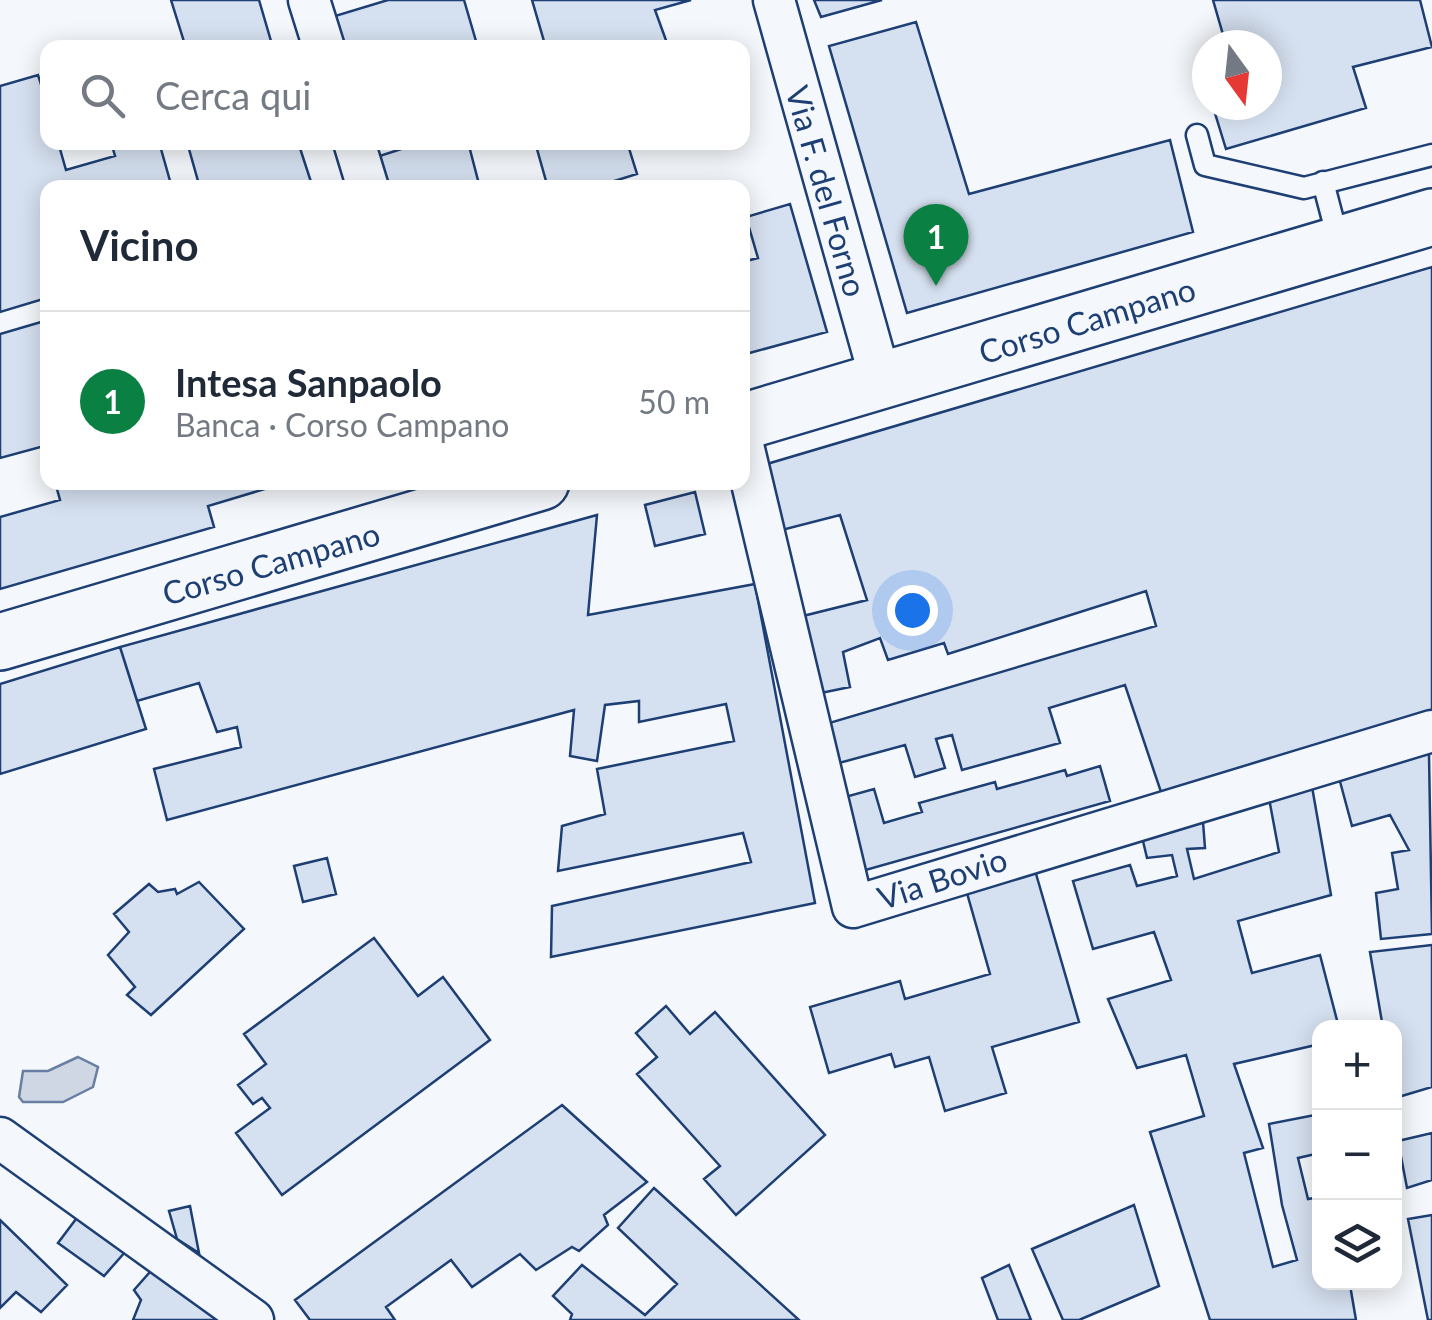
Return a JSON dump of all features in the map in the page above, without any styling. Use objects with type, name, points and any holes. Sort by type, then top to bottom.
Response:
[{"type":"main road","name":"Corso Campano","points":[[750,420],[1432,217]]},
{"type":"main road","name":"Corso Campano","points":[[0,642],[466,493]]},
{"type":"street","points":[[308,0],[321,40]]},
{"type":"street","name":"Via F. del Forno","points":[[774,0],[881,381]]},
{"type":"street","points":[[356,150],[366,180]]},
{"type":"street","name":"Via Bovio","points":[[750,475],[853,906],[1432,731]]},
{"type":"street","points":[[1,1140],[253,1320]]},
{"type":"lane","points":[[1198,134],[1205,165],[1304,188],[1432,154]]},
{"type":"lane","points":[[1324,182],[1340,245]]},
{"type":"shaded area","points":[[78,1057],[98,1067],[93,1087],[63,1102],[23,1102],[19,1097],[23,1071],[48,1071]]},
{"type":"building","points":[[171,0],[259,0],[271,40],[184,40]]},
{"type":"building","points":[[388,0],[464,0],[476,40],[342,40],[335,16]]},
{"type":"building","points":[[532,0],[691,0],[655,10],[666,40],[544,40]]},
{"type":"building","points":[[814,0],[882,0],[821,17]]},
{"type":"building","points":[[1213,0],[1420,0],[1432,47],[1353,67],[1366,108],[1226,149],[1217,120],[1282,120],[1282,30],[1222,30]]},
{"type":"building","points":[[916,22],[969,194],[1170,140],[1193,232],[907,313],[829,46]]},
{"type":"building","points":[[38,75],[40,150],[60,150],[66,170],[115,156],[113,150],[161,150],[170,180],[40,180],[40,300],[0,312],[0,86]]},
{"type":"building","points":[[189,150],[301,150],[310,180],[198,180]]},
{"type":"building","points":[[398,150],[470,150],[478,180],[373,180],[367,160]]},
{"type":"building","points":[[537,150],[630,150],[637,174],[618,180],[546,180]]},
{"type":"building","points":[[790,204],[827,332],[750,353],[750,260],[758,258],[750,216]]},
{"type":"building","points":[[1432,267],[1432,716],[1162,795],[1125,685],[1049,708],[1060,743],[962,770],[952,735],[936,739],[945,768],[915,777],[905,745],[828,766],[819,726],[1156,626],[1146,591],[948,654],[944,643],[888,660],[880,638],[843,652],[850,687],[816,694],[799,617],[867,600],[840,515],[778,531],[767,464]]},
{"type":"building","points":[[40,322],[40,447],[0,458],[0,334]]},
{"type":"building","points":[[57,490],[261,490],[208,506],[214,527],[0,589],[0,517],[60,500]]},
{"type":"building","points":[[695,492],[705,534],[655,546],[645,505]]},
{"type":"building","points":[[597,515],[588,615],[755,584],[815,903],[551,957],[552,906],[751,862],[743,833],[558,871],[562,826],[605,814],[597,769],[734,741],[726,704],[639,722],[639,701],[605,705],[597,761],[570,756],[574,710],[167,820],[154,769],[241,747],[237,727],[217,732],[199,683],[137,701],[120,647]]},
{"type":"building","points":[[120,647],[146,729],[0,774],[0,684]]},
{"type":"building","points":[[1429,754],[1432,934],[1381,939],[1376,893],[1398,889],[1392,853],[1409,850],[1390,815],[1352,826],[1338,774]]},
{"type":"building","points":[[1100,766],[1110,801],[855,873],[834,800],[874,789],[884,823],[922,812],[919,803],[995,782],[997,789],[1065,770],[1067,776]]},
{"type":"building","points":[[1311,781],[1331,895],[1238,921],[1252,973],[1320,955],[1337,1020],[1312,1020],[1312,1046],[1234,1064],[1263,1148],[1244,1153],[1273,1267],[1297,1260],[1282,1205],[1269,1124],[1312,1116],[1312,1155],[1298,1158],[1308,1199],[1312,1198],[1312,1290],[1351,1290],[1356,1320],[1210,1320],[1150,1132],[1204,1116],[1186,1055],[1137,1068],[1108,999],[1171,980],[1154,932],[1093,949],[1073,881],[1130,865],[1137,886],[1177,876],[1172,855],[1147,858],[1142,837],[1168,826],[1203,822],[1205,848],[1187,849],[1194,879],[1279,852],[1268,793]]},
{"type":"building","points":[[327,858],[336,894],[303,902],[294,866]]},
{"type":"building","points":[[1032,860],[1079,1022],[992,1047],[1006,1093],[945,1111],[929,1057],[895,1067],[891,1054],[829,1073],[810,1007],[900,981],[905,999],[990,974],[963,879]]},
{"type":"building","points":[[199,882],[244,929],[151,1015],[127,995],[135,987],[108,955],[129,932],[114,914],[149,884],[158,892],[175,889],[177,894]]},
{"type":"building","points":[[374,938],[418,996],[443,977],[490,1040],[282,1195],[236,1133],[270,1108],[262,1098],[253,1104],[238,1085],[266,1064],[244,1034]]},
{"type":"building","points":[[1432,945],[1432,1087],[1402,1096],[1402,1020],[1382,1020],[1370,952]]},
{"type":"building","points":[[666,1006],[690,1034],[715,1012],[825,1135],[736,1215],[704,1179],[720,1166],[637,1074],[657,1057],[636,1033]]},
{"type":"building","points":[[562,1105],[647,1182],[604,1215],[608,1225],[579,1251],[572,1247],[536,1270],[520,1254],[472,1287],[451,1260],[386,1307],[395,1320],[310,1320],[295,1300]]},
{"type":"building","points":[[1432,1133],[1432,1180],[1407,1188],[1402,1140]]},
{"type":"building","points":[[654,1188],[799,1320],[570,1320],[572,1314],[553,1296],[582,1265],[645,1315],[677,1284],[618,1228]]},
{"type":"building","points":[[1134,1205],[1159,1286],[1079,1320],[1063,1320],[1032,1249]]},
{"type":"building","points":[[190,1206],[199,1253],[177,1239],[169,1211]]},
{"type":"building","points":[[79,1215],[126,1251],[104,1276],[58,1243]]},
{"type":"building","points":[[1432,1215],[1432,1320],[1428,1320],[1408,1219]]},
{"type":"building","points":[[0,1220],[67,1285],[41,1312],[16,1292],[0,1308]]},
{"type":"building","points":[[157,1264],[225,1313],[217,1320],[133,1320],[141,1300],[134,1290]]},
{"type":"building","points":[[1009,1265],[1031,1320],[998,1320],[982,1278]]},
{"type":"place","name":"Intesa Sanpaolo","points":[[936,286]]}]
